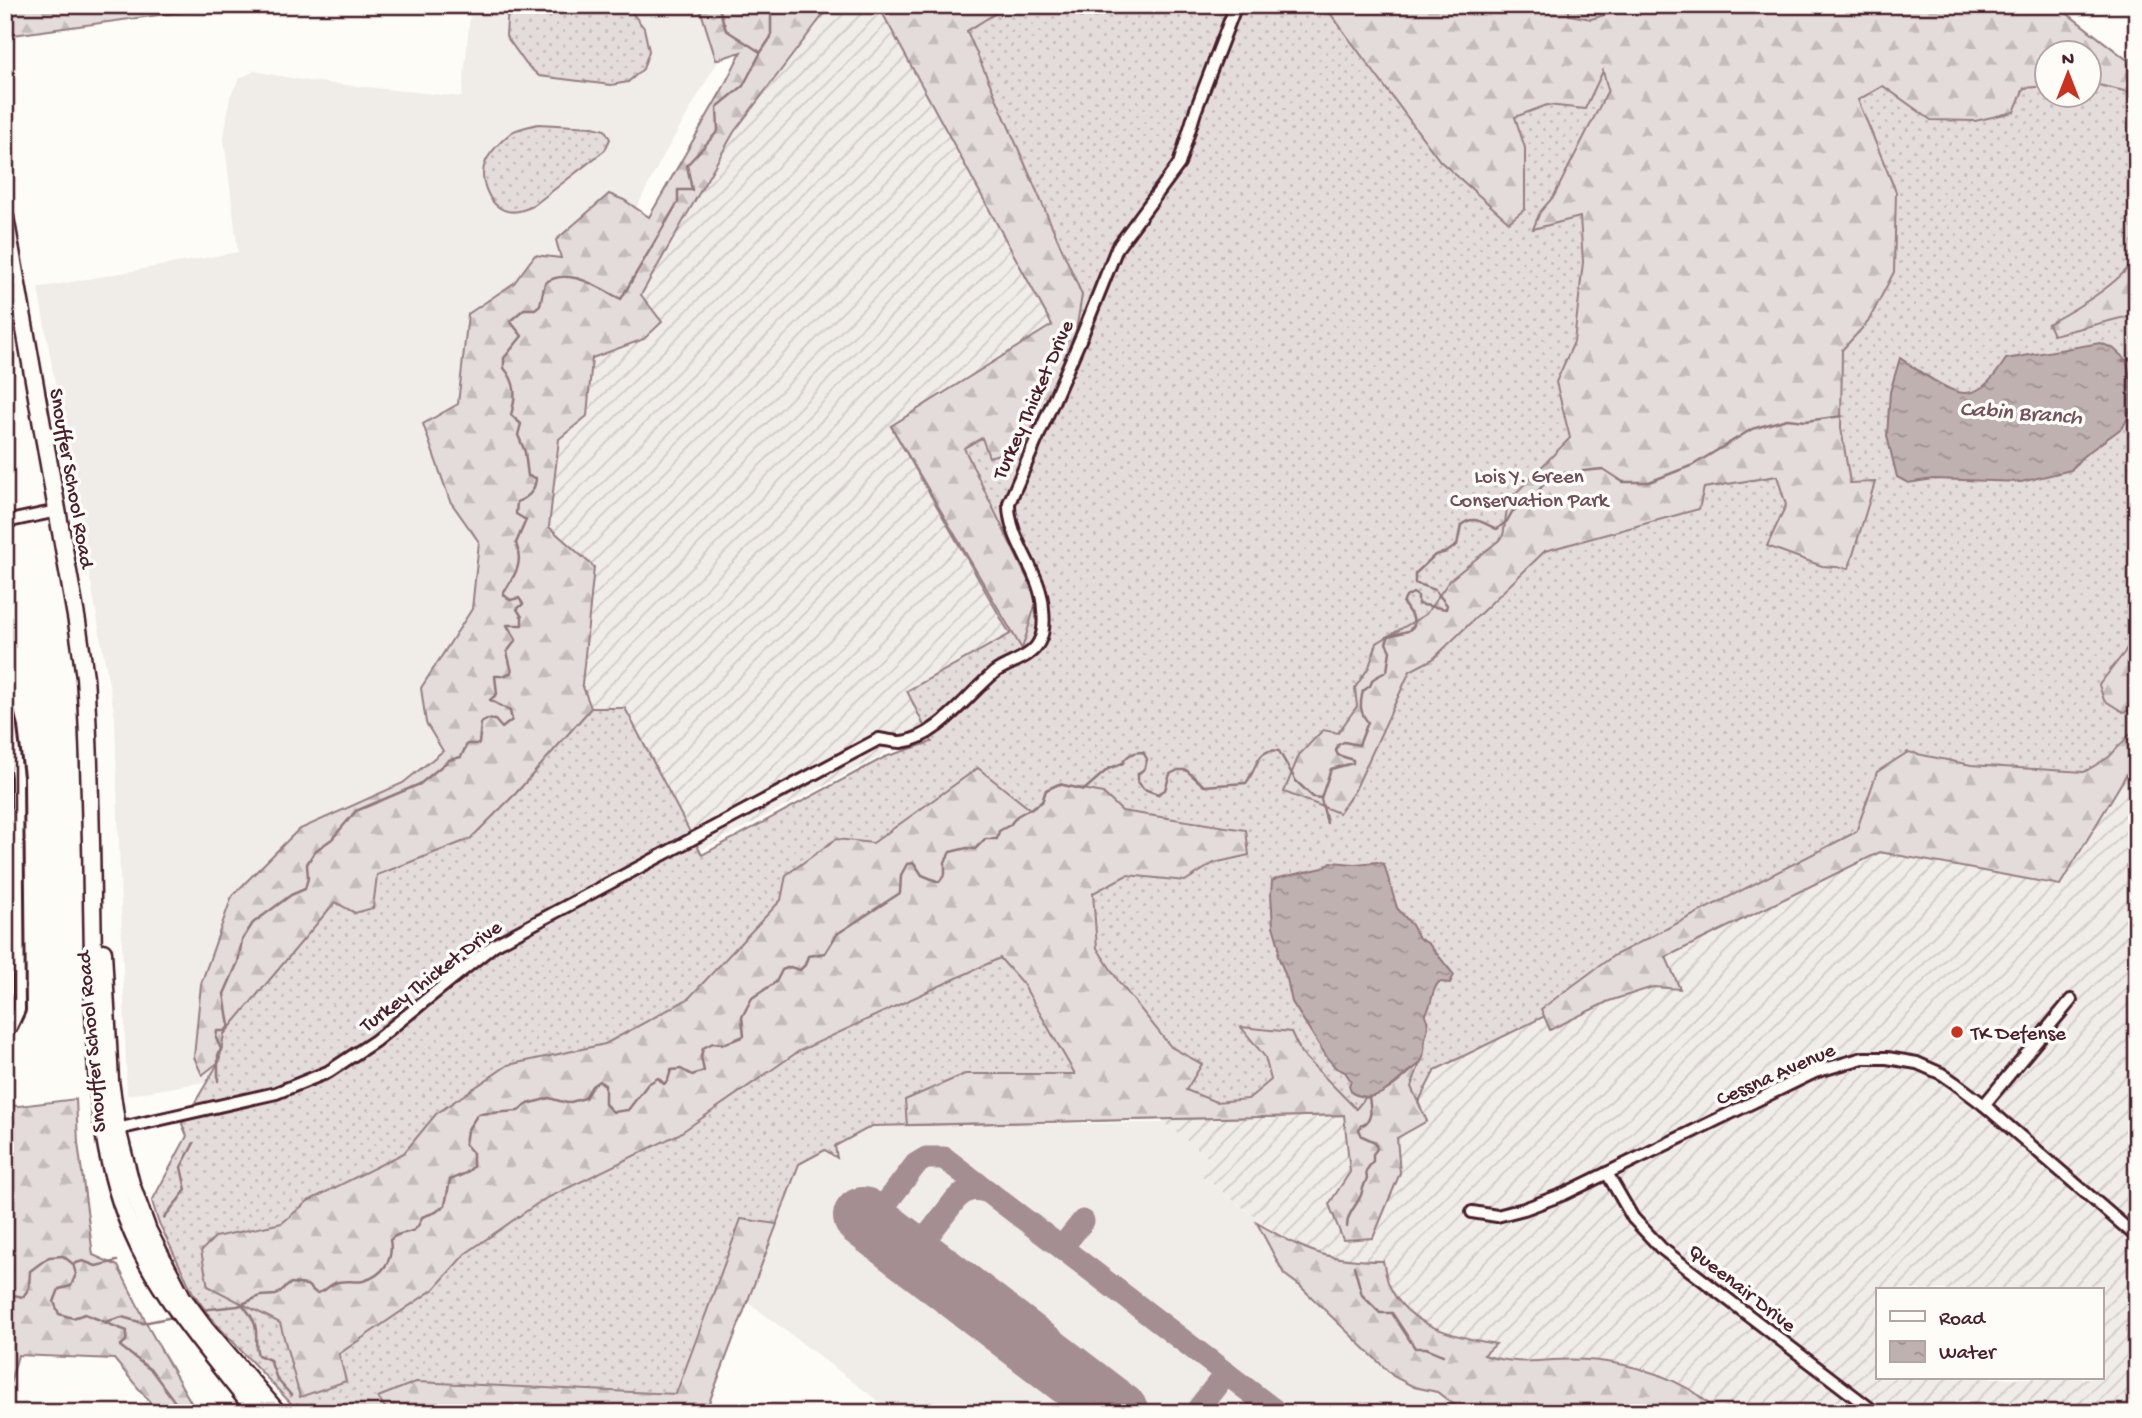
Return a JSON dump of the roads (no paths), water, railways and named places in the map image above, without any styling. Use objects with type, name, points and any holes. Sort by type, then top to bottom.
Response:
[{"type":"main road","name":"Snouffer School Road","points":[[5,217],[8,248],[85,677],[96,1081],[110,1131],[121,1204],[140,1248],[257,1413]]},
{"type":"main road","name":"Snouffer School Road","points":[[199,1330],[278,1413]]},
{"type":"street","name":"Turkey Thicket Drive","points":[[110,1131],[276,1093],[328,1072],[375,1041],[494,945],[879,739],[901,742],[928,731],[996,671],[1028,654],[1039,643],[1043,631],[1041,591],[1009,518],[1009,503],[1117,248],[1179,164],[1195,112],[1236,5]]},
{"type":"street","points":[[5,522],[57,512]]},
{"type":"street","points":[[5,703],[17,777],[19,1010],[11,1027],[5,1031]]},
{"type":"street","points":[[5,879],[18,879]]},
{"type":"street","points":[[1984,1105],[2071,1000]]},
{"type":"street","name":"Cessna Avenue","points":[[1472,1212],[1497,1216],[1564,1194],[1815,1072],[1863,1058],[1904,1060],[1942,1074],[1984,1105],[2137,1237]]},
{"type":"street","name":"Queenair Drive","points":[[1607,1173],[1633,1218],[1661,1248],[1876,1413]]},
{"type":"water","points":[[2100,343],[2113,348],[2126,360],[2130,377],[2130,414],[2123,427],[2082,457],[2071,470],[2021,482],[1933,479],[1908,483],[1897,477],[1887,436],[1890,392],[1900,358],[1940,384],[1964,393],[1983,386],[2006,359]]},
{"type":"water","points":[[1331,862],[1384,864],[1397,908],[1419,938],[1429,944],[1454,975],[1450,983],[1439,982],[1434,990],[1425,1015],[1428,1027],[1421,1062],[1390,1088],[1369,1097],[1352,1093],[1349,1085],[1351,1081],[1345,1072],[1336,1068],[1328,1059],[1292,1002],[1278,956],[1279,946],[1273,926],[1272,881],[1323,868]]},
{"type":"waterway","points":[[718,5],[726,30],[760,52]]},
{"type":"waterway","points":[[218,1081],[218,1055],[221,1049],[216,1038],[217,1031],[225,1031],[229,1026],[224,994],[238,962],[242,940],[253,923],[291,895],[305,889],[308,878],[307,864],[315,851],[332,839],[356,811],[420,784],[449,760],[461,757],[467,744],[479,744],[481,723],[488,719],[495,720],[502,728],[512,720],[510,711],[490,700],[497,694],[495,676],[512,672],[507,652],[516,640],[507,625],[522,625],[522,617],[517,609],[523,604],[519,598],[510,600],[503,594],[517,570],[519,558],[516,543],[526,520],[516,514],[517,502],[531,493],[536,478],[528,476],[525,452],[518,435],[521,424],[511,415],[514,390],[504,368],[504,358],[522,336],[510,321],[524,309],[535,309],[540,305],[545,283],[554,278],[584,281],[621,299],[678,202],[678,190],[692,190],[687,165],[718,131],[717,107],[743,86],[771,37],[771,15],[781,8],[779,5]]},
{"type":"waterway","name":"Cabin Branch","points":[[2123,361],[2137,357]]},
{"type":"waterway","name":"Cabin Branch","points":[[200,1310],[238,1306],[260,1296],[276,1295],[291,1283],[307,1285],[316,1293],[338,1282],[370,1279],[386,1266],[390,1254],[390,1240],[399,1234],[412,1231],[422,1217],[445,1205],[450,1180],[473,1167],[473,1153],[465,1144],[467,1131],[478,1114],[518,1111],[528,1104],[549,1098],[567,1103],[585,1098],[592,1086],[599,1081],[605,1085],[605,1104],[613,1112],[628,1110],[648,1084],[658,1078],[664,1084],[671,1070],[681,1069],[692,1075],[704,1071],[701,1057],[703,1048],[744,1036],[742,1017],[752,998],[776,982],[782,970],[790,967],[800,970],[808,956],[825,953],[837,934],[900,893],[901,875],[907,864],[914,863],[922,875],[939,882],[945,874],[945,862],[950,852],[975,849],[985,839],[997,839],[999,831],[1010,825],[1017,816],[1042,802],[1046,790],[1059,784],[1084,790],[1108,769],[1123,763],[1134,753],[1143,752],[1147,759],[1145,768],[1138,774],[1138,782],[1144,789],[1158,794],[1165,790],[1170,774],[1178,770],[1186,770],[1204,786],[1246,783],[1261,756],[1266,752],[1279,751],[1296,781],[1313,797],[1321,798],[1331,769],[1353,763],[1353,760],[1338,755],[1336,751],[1338,745],[1344,742],[1359,745],[1368,722],[1361,707],[1363,691],[1370,686],[1373,679],[1387,671],[1390,651],[1386,643],[1389,636],[1408,631],[1414,626],[1413,618],[1403,603],[1406,597],[1413,593],[1418,596],[1418,604],[1446,609],[1447,605],[1435,590],[1415,583],[1415,574],[1435,555],[1447,552],[1457,545],[1461,525],[1475,520],[1497,529],[1553,474],[1603,469],[1623,482],[1649,482],[1693,465],[1752,429],[1787,419],[1806,421],[1842,416]]},
{"type":"waterway","points":[[1321,799],[1327,823]]},
{"type":"waterway","points":[[1347,1227],[1348,1218],[1367,1179],[1366,1171],[1377,1149],[1375,1142],[1362,1136],[1359,1130],[1370,1117],[1369,1097]]},
{"type":"waterway","points":[[164,1218],[186,1190],[181,1167],[194,1143]]},
{"type":"waterway","name":"Cabin Branch","points":[[5,1276],[9,1294],[23,1297],[29,1288],[30,1271],[49,1257],[63,1256],[73,1264],[76,1274],[71,1286],[59,1289],[54,1302],[59,1314],[73,1318],[85,1314],[105,1322],[122,1317],[143,1323],[173,1317]]},
{"type":"waterway","points":[[73,1264],[83,1261],[96,1266],[117,1261]]},
{"type":"waterway","points":[[1354,1266],[1362,1295],[1380,1313],[1392,1313],[1415,1348],[1426,1348],[1443,1355]]},
{"type":"waterway","points":[[242,1304],[255,1325],[258,1355],[270,1360],[277,1379],[291,1395]]},
{"type":"waterway","points":[[106,1323],[127,1331],[126,1341],[120,1346],[152,1371],[183,1413]]},
{"type":"place","name":"TK Defense","points":[[1957,1032]]},
{"type":"park label","name":"Lois Y. Green Conservation Park","points":[[1529,487]]}]
